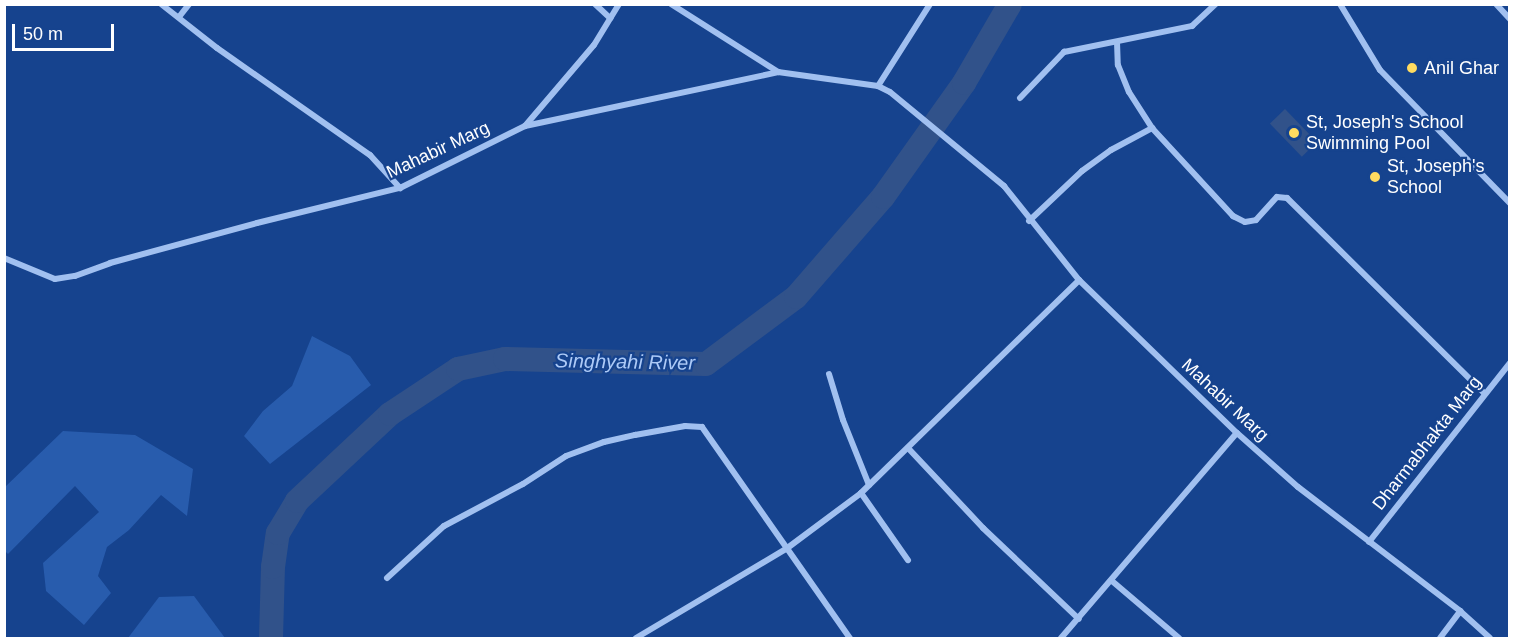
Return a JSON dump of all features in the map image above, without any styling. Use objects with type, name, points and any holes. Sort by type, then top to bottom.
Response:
[{"type":"street","points":[[161,4],[217,48],[370,155],[400,188]]},
{"type":"street","points":[[179,17],[189,4]]},
{"type":"street","points":[[595,4],[610,18]]},
{"type":"street","points":[[525,126],[594,45],[619,4]]},
{"type":"street","points":[[671,4],[778,72]]},
{"type":"street","points":[[878,86],[930,4]]},
{"type":"street","points":[[1020,98],[1064,52],[1192,26],[1216,4]]},
{"type":"street","points":[[1340,4],[1380,70],[1509,203]]},
{"type":"street","points":[[1496,4],[1509,19]]},
{"type":"street","points":[[1117,42],[1118,65],[1129,92],[1152,128],[1233,216],[1245,222],[1256,220],[1277,197],[1287,198],[1484,393]]},
{"type":"street","name":"Mahabir Marg","points":[[4,258],[55,279],[75,276],[110,263],[246,226],[400,188],[525,126],[778,72],[878,86],[891,92],[1004,186],[1029,221],[1079,280],[1237,433],[1298,487],[1460,611],[1490,639]]},
{"type":"street","points":[[1029,221],[1082,171],[1112,150],[1152,128]]},
{"type":"street","points":[[636,639],[786,549],[861,493],[1079,280]]},
{"type":"street","name":"Dharmabhakta Marg","points":[[1369,542],[1509,363]]},
{"type":"street","points":[[829,374],[869,485]]},
{"type":"street","points":[[387,578],[444,526],[523,484],[566,456],[604,442],[685,426],[702,427],[850,639]]},
{"type":"street","points":[[1061,639],[1237,433]]},
{"type":"street","points":[[908,447],[983,528],[1078,620]]},
{"type":"street","points":[[861,493],[908,560]]},
{"type":"street","points":[[1112,581],[1179,639]]},
{"type":"street","points":[[1440,639],[1460,611]]},
{"type":"shaded area","name":"St, Joseph's School Swimming Pool","points":[[1285,109],[1317,142],[1302,157],[1270,124]]},
{"type":"shaded area","points":[[312,336],[350,356],[371,385],[270,464],[244,436],[263,411],[292,386]]},
{"type":"shaded area","points":[[63,431],[135,435],[193,469],[187,516],[161,495],[129,530],[107,547],[98,576],[111,593],[84,625],[46,591],[43,563],[99,512],[75,486],[8,554],[5,551],[5,487]]},
{"type":"shaded area","points":[[194,596],[225,638],[128,638],[159,597]]},
{"type":"waterway","name":"Singhyahi River","points":[[271,638],[273,567],[278,533],[297,501],[390,414],[458,369],[505,359],[706,364],[796,297],[883,197],[964,83],[1010,4]]},
{"type":"place","name":"Anil Ghar","points":[[1412,68]]},
{"type":"place","name":"St, Joseph's School Swimming Pool","points":[[1294,133]]},
{"type":"place","name":"St, Joseph's School","points":[[1375,177]]}]
